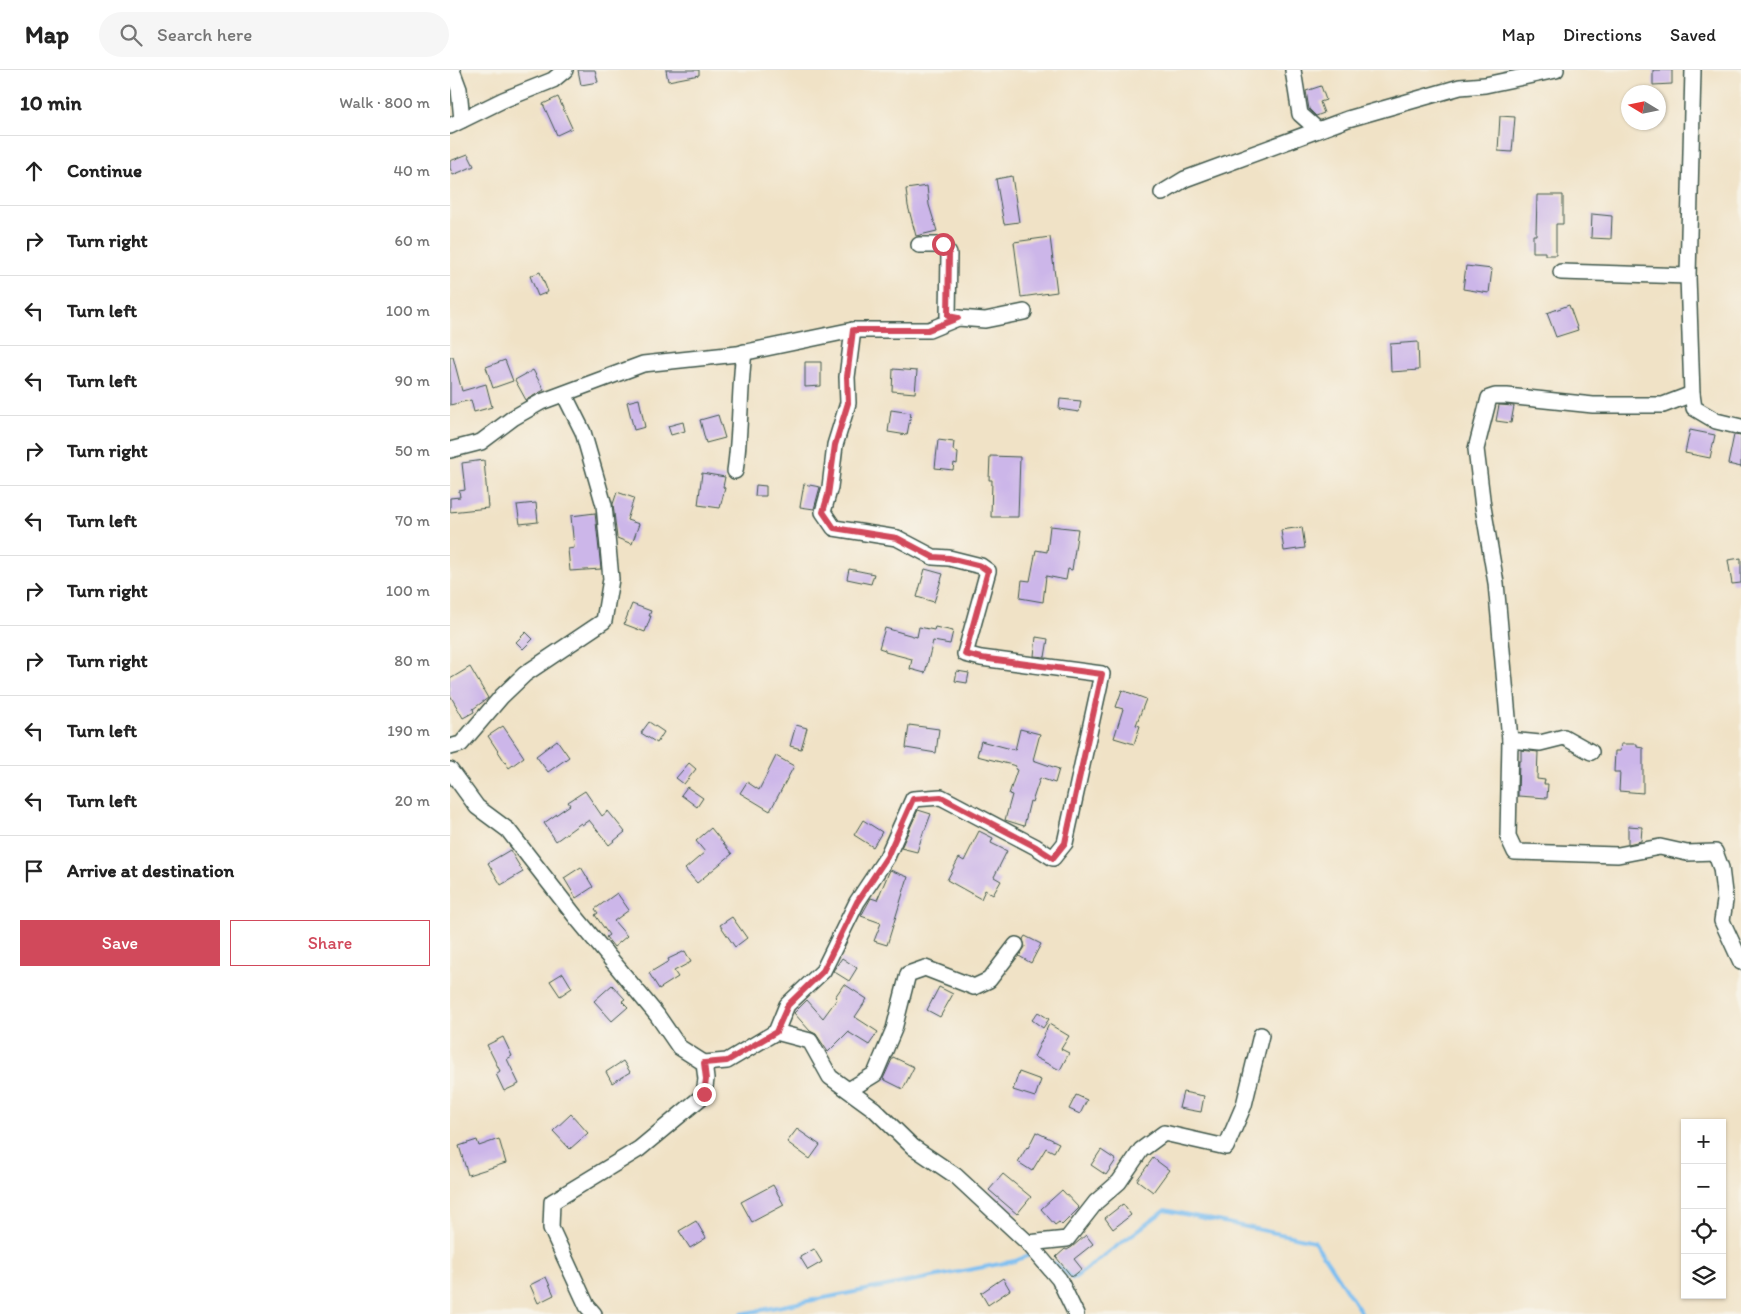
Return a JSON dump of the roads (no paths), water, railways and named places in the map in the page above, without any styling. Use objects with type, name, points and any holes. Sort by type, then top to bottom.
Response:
[{"type":"street","points":[[452,70],[459,89],[456,123]]},
{"type":"street","points":[[456,123],[503,100],[554,80],[565,70]]},
{"type":"street","points":[[1293,70],[1300,114],[1318,130]]},
{"type":"street","points":[[1162,194],[1185,179],[1348,119],[1460,87],[1485,85],[1556,70]]},
{"type":"street","points":[[1693,70],[1688,276],[1692,394],[1694,408],[1716,420],[1741,427]]},
{"type":"street","points":[[919,245],[943,244],[949,254],[948,316],[985,320],[1024,312]]},
{"type":"street","points":[[1561,272],[1688,276]]},
{"type":"street","points":[[450,450],[481,442],[527,410],[542,402],[643,364],[744,352],[853,330],[928,330],[958,318]]},
{"type":"street","points":[[450,770],[477,807],[508,830],[575,916],[657,1015],[679,1047],[704,1063],[727,1061],[776,1032],[788,1005],[823,971],[857,902],[887,857],[913,799],[941,797],[1036,847],[1053,858],[1065,843],[1102,674],[981,658],[965,654],[988,571],[981,566],[949,558],[933,557],[897,538],[834,528],[823,512],[828,495],[835,445],[848,403],[847,377],[853,330]]},
{"type":"street","points":[[736,471],[744,352]]},
{"type":"street","points":[[450,746],[461,744],[502,696],[525,674],[604,621],[611,579],[604,505],[583,432],[564,394]]},
{"type":"street","points":[[1692,394],[1662,405],[1593,405],[1507,396],[1489,398],[1476,449],[1483,507],[1496,583],[1510,740],[1508,837],[1515,852],[1618,855],[1660,847],[1687,853],[1714,852],[1721,868],[1725,901],[1722,920],[1741,962]]},
{"type":"street","points":[[1510,740],[1540,743],[1564,737],[1591,752]]},
{"type":"street","points":[[849,1090],[875,1074],[894,1029],[908,974],[925,968],[974,987],[989,980],[1016,945]]},
{"type":"street","points":[[776,1032],[810,1040],[830,1077],[874,1109],[913,1147],[956,1176],[1028,1243],[1059,1279],[1076,1314]]},
{"type":"street","points":[[1028,1243],[1067,1238],[1096,1202],[1119,1182],[1141,1150],[1164,1133],[1226,1147],[1244,1105],[1261,1035]]},
{"type":"street","points":[[594,1314],[587,1306],[552,1228],[552,1202],[639,1149],[704,1094],[706,1079],[704,1063]]},
{"type":"waterway","points":[[1054,1263],[1073,1279],[1165,1210],[1314,1241],[1362,1314]]},
{"type":"waterway","points":[[741,1314],[1015,1261],[1032,1254]]}]
